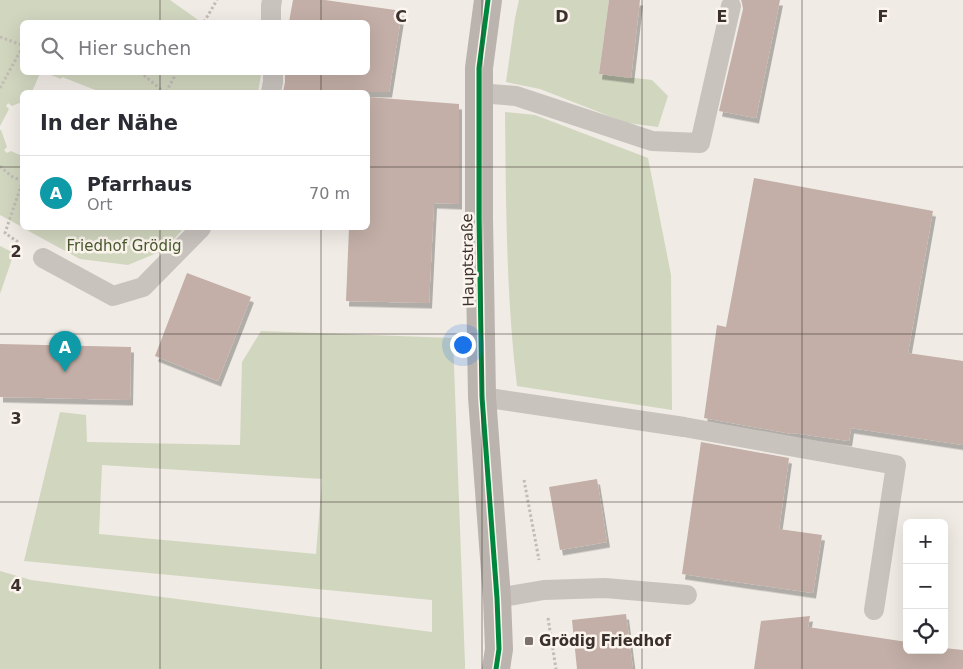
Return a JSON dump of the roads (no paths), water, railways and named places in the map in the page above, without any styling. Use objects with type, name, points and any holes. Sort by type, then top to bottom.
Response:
[{"type":"main road","name":"Hauptstraße","points":[[488,0],[479,68],[482,397],[497,598],[499,649],[496,669]]},
{"type":"lane","points":[[271,20],[270,6],[272,0]]},
{"type":"lane","points":[[479,93],[516,96],[652,141],[700,143],[731,6]]},
{"type":"lane","points":[[271,90],[273,75]]},
{"type":"lane","points":[[44,258],[113,296],[143,287],[200,230]]},
{"type":"lane","points":[[482,397],[684,427],[896,465],[874,610]]},
{"type":"lane","points":[[497,598],[544,590],[605,588],[687,595]]},
{"type":"place","name":"Pfarrhaus","points":[[65,372]]},
{"type":"place","name":"Grödig Friedhof","points":[[529,641]]},
{"type":"park label","name":"Friedhof Grödig","points":[[124,246]]}]
